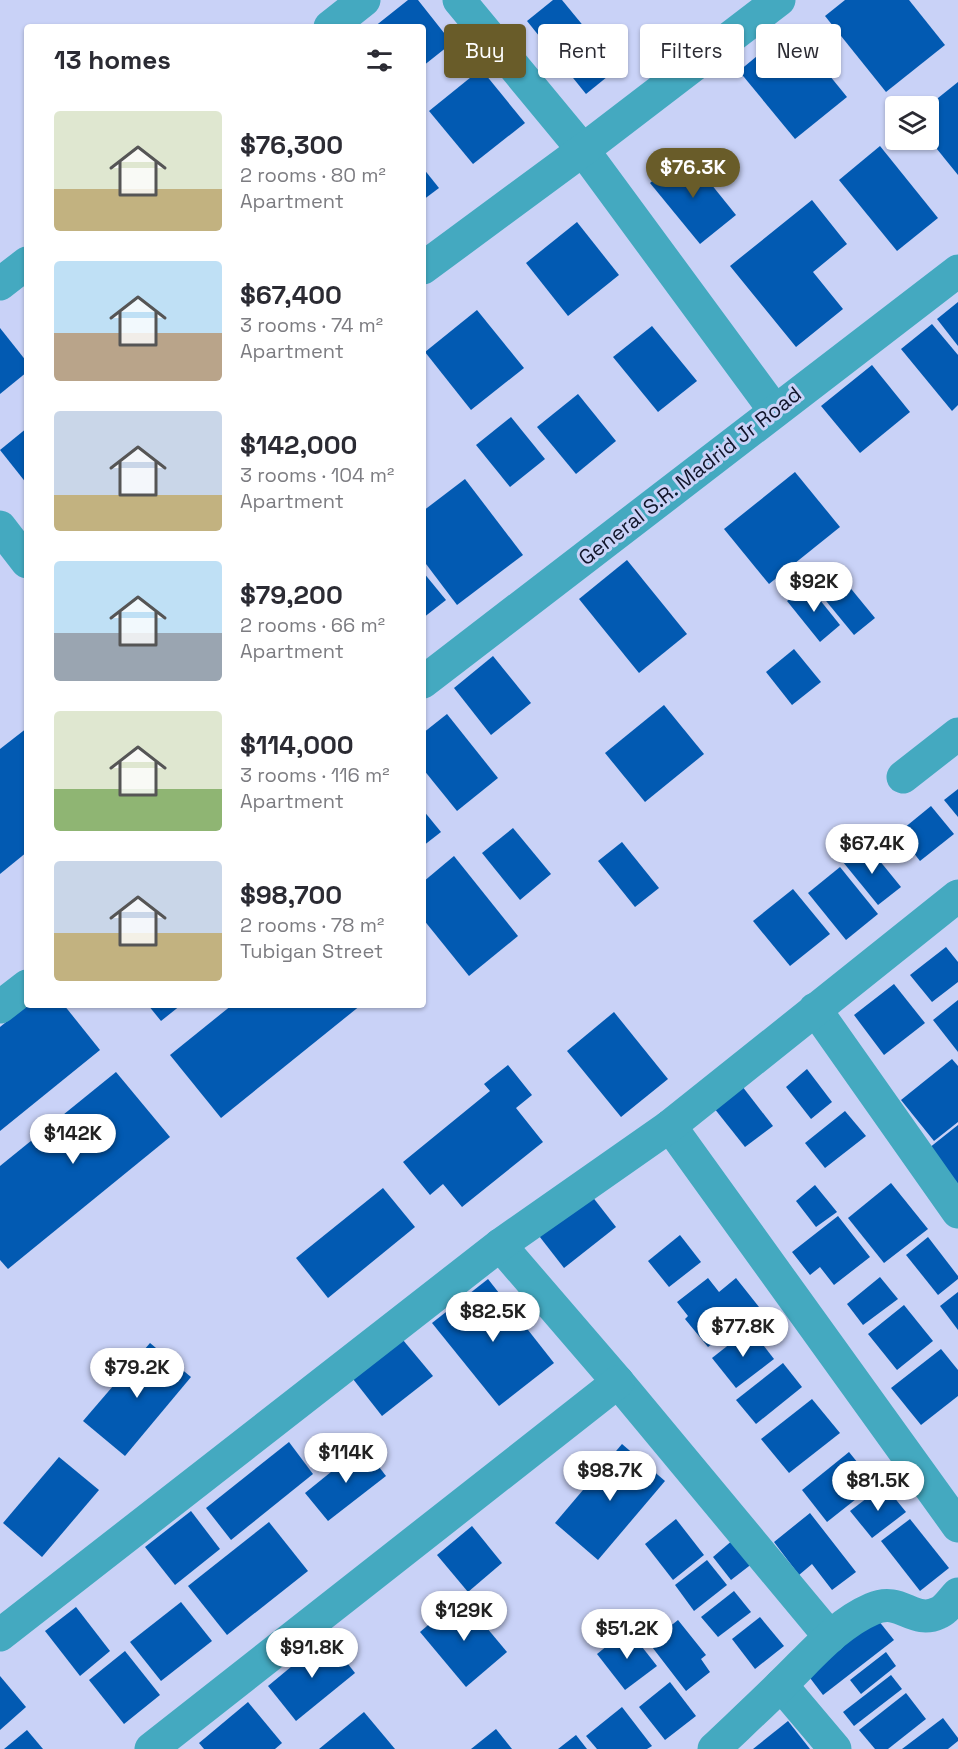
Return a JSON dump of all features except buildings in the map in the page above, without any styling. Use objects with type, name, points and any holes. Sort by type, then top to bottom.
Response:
[{"type":"street","points":[[334,24],[364,0]]},
{"type":"street","points":[[459,0],[583,150],[775,411]]},
{"type":"street","points":[[426,266],[583,150],[779,0]]},
{"type":"street","points":[[0,284],[24,265]]},
{"type":"street","name":"General S.R. Madrid Jr Road","points":[[426,680],[958,271]]},
{"type":"street","points":[[0,527],[24,557]]},
{"type":"street","points":[[903,777],[958,734]]},
{"type":"street","points":[[0,1635],[500,1245],[670,1126],[815,1009],[957,899]]},
{"type":"street","points":[[0,1007],[24,988]]},
{"type":"street","points":[[815,1009],[958,1212]]},
{"type":"street","points":[[670,1126],[958,1526]]},
{"type":"street","points":[[500,1245],[618,1382],[830,1637]]},
{"type":"street","points":[[151,1749],[618,1382]]},
{"type":"street","points":[[714,1749],[830,1637],[859,1616],[882,1605],[894,1605],[913,1614],[925,1616],[938,1613],[958,1594]]},
{"type":"street","points":[[781,1685],[835,1749]]}]
